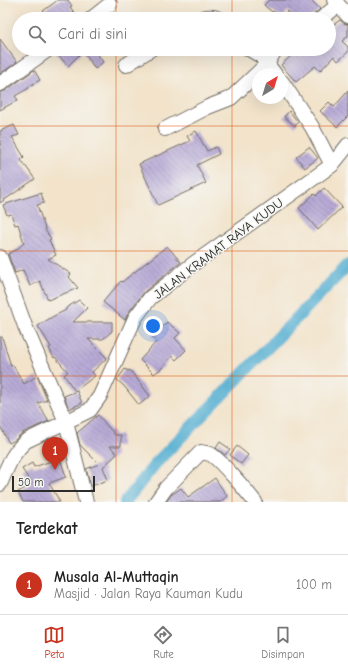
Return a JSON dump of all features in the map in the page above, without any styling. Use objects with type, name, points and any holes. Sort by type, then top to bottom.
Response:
[{"type":"street","points":[[327,12],[336,2],[348,16]]},
{"type":"street","points":[[100,12],[110,4]]},
{"type":"street","points":[[0,84],[39,56]]},
{"type":"street","points":[[126,65],[140,56]]},
{"type":"street","points":[[261,56],[270,68]]},
{"type":"street","points":[[271,68],[274,56]]},
{"type":"street","points":[[165,129],[208,107],[232,98],[252,83]]},
{"type":"street","points":[[288,91],[312,127],[332,165]]},
{"type":"street","name":"JALAN KRAMAT RAYA KUDU","points":[[0,484],[12,458],[19,447],[26,441],[90,410],[95,404],[104,389],[136,318],[150,298],[193,264],[332,165],[348,145]]},
{"type":"street","points":[[0,257],[25,326],[66,422],[86,502]]},
{"type":"street","points":[[156,502],[166,488],[201,452],[211,454],[220,462],[255,502]]},
{"type":"building","points":[[58,0],[68,0],[72,6],[70,7],[74,12],[44,12],[43,11]]},
{"type":"building","points":[[269,0],[311,0],[320,9],[317,12],[272,12],[264,5]]},
{"type":"building","points":[[340,20],[345,24],[348,24],[348,36],[342,41],[348,47],[348,52],[338,61],[334,56],[336,56],[336,23]]},
{"type":"building","points":[[0,39],[17,62],[0,74]]},
{"type":"building","points":[[59,56],[78,56],[68,66]]},
{"type":"building","points":[[86,56],[99,56],[103,62],[95,69]]},
{"type":"building","points":[[291,56],[334,56],[320,71],[315,66],[296,82],[288,73],[288,68],[284,68],[281,65]]},
{"type":"building","points":[[34,70],[40,80],[15,96],[18,100],[0,110],[0,92],[5,91]]},
{"type":"building","points":[[348,91],[348,116],[337,127],[320,111],[329,102],[334,107]]},
{"type":"building","points":[[289,111],[298,122],[295,126],[284,117]]},
{"type":"building","points":[[14,125],[19,135],[12,137],[24,157],[21,160],[35,179],[0,203],[0,131]]},
{"type":"building","points":[[196,131],[207,151],[216,147],[219,154],[197,165],[206,183],[158,205],[139,164],[190,141],[187,136]]},
{"type":"building","points":[[309,147],[318,158],[305,168],[296,157]]},
{"type":"building","points":[[324,188],[342,207],[318,230],[299,208],[314,194],[316,196]]},
{"type":"building","points":[[41,193],[44,203],[37,205],[46,231],[51,239],[49,240],[56,255],[48,259],[71,274],[69,277],[78,288],[48,300],[40,281],[30,286],[23,270],[15,273],[8,254],[16,250],[24,243],[18,224],[15,225],[11,214],[7,215],[3,205]]},
{"type":"building","points":[[167,246],[181,262],[145,291],[128,313],[125,320],[103,302],[121,281],[122,282]]},
{"type":"building","points":[[79,300],[87,308],[73,322],[112,322],[112,331],[103,339],[88,339],[107,358],[92,372],[95,376],[75,391],[64,375],[68,372],[55,357],[54,358],[49,348],[51,347],[38,326],[66,310],[66,308]]},
{"type":"building","points":[[167,322],[180,333],[175,338],[186,350],[176,360],[172,356],[162,368],[154,374],[140,360],[157,341],[152,336],[159,327],[161,329]]},
{"type":"building","points":[[0,337],[2,337],[11,366],[13,365],[24,384],[37,376],[47,400],[38,403],[49,421],[22,433],[15,440],[9,443],[0,426]]},
{"type":"building","points":[[125,369],[128,371],[130,370],[150,396],[139,405],[124,386],[117,380]]},
{"type":"building","points":[[77,391],[82,403],[69,409],[64,396]]},
{"type":"building","points":[[98,415],[115,435],[121,435],[121,446],[110,446],[117,454],[103,467],[108,480],[91,486],[86,469],[99,464],[80,445],[77,433]]},
{"type":"building","points":[[220,442],[230,449],[225,455],[216,448]]},
{"type":"building","points":[[237,446],[248,455],[241,464],[230,455]]},
{"type":"building","points":[[60,458],[66,477],[49,483],[60,502],[23,502],[18,492],[32,484],[22,469],[32,463],[34,467]]},
{"type":"building","points":[[215,478],[227,496],[220,502],[166,502],[171,495],[181,488],[188,497]]},
{"type":"waterway","points":[[125,502],[156,463],[348,265]]},
{"type":"place","name":"Musala Al-Muttaqin","points":[[55,470]]}]
